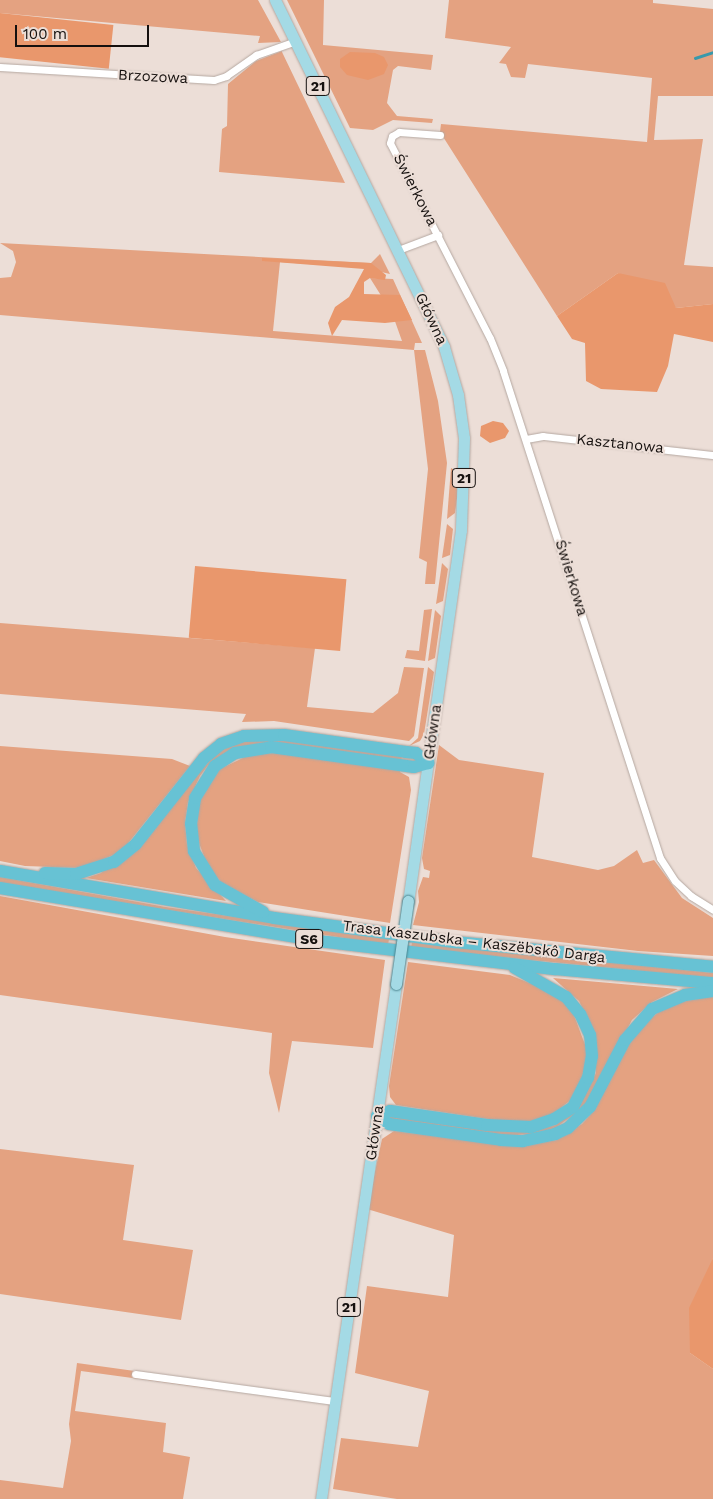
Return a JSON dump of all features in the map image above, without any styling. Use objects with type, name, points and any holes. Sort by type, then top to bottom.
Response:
[{"type":"highway","points":[[0,870],[76,874],[114,862],[146,833],[204,758],[221,744],[244,736],[284,734],[416,754],[428,763]]},
{"type":"highway","points":[[274,918],[215,885],[194,851],[191,824],[195,798],[216,766],[234,753],[271,747],[414,767],[428,763]]},
{"type":"highway","name":"Trasa Kaszubska – Kaszëbskô Darga","points":[[0,870],[274,918],[455,942],[713,967]]},
{"type":"highway","name":"Trasa Kaszubska – Kaszëbskô Darga","points":[[0,888],[327,942],[505,963],[713,983]]},
{"type":"highway","points":[[377,1116],[390,1111],[487,1126],[531,1127],[554,1119],[573,1107],[582,1093],[590,1068],[590,1035],[584,1022],[566,997],[554,988],[505,963]]},
{"type":"highway","points":[[377,1116],[389,1124],[501,1140],[523,1141],[555,1134],[568,1128],[590,1107],[635,1025],[652,1009],[685,995],[713,991]]},
{"type":"main road","name":"Główna","points":[[275,0],[444,347],[458,395],[464,438],[461,530],[321,1499]]},
{"type":"street","name":"Brzozowa","points":[[0,67],[214,80],[226,76],[256,55],[296,41]]},
{"type":"street","name":"Świerkowa","points":[[440,135],[399,132],[392,136],[390,143],[490,338],[526,439],[660,858],[675,881],[691,896],[713,910]]},
{"type":"street","name":"Świerkowa","points":[[398,250],[438,235]]},
{"type":"street","name":"Kasztanowa","points":[[526,439],[542,436],[713,455]]},
{"type":"street","points":[[135,1374],[336,1401]]},
{"type":"shaded area","points":[[0,0],[258,0],[281,42],[258,43],[260,36],[0,13]]},
{"type":"shaded area","points":[[287,0],[324,0],[323,45],[433,55],[431,70],[398,66],[393,70],[387,103],[397,116],[433,119],[432,123],[393,120],[373,130],[350,128]]},
{"type":"shaded area","points":[[449,0],[653,0],[653,3],[713,9],[713,96],[658,96],[654,140],[703,139],[684,265],[713,267],[713,304],[676,308],[618,273],[557,316],[440,132],[441,124],[647,142],[652,78],[528,64],[525,78],[511,77],[506,64],[499,63],[511,47],[445,38]]},
{"type":"shaded area","points":[[0,13],[113,25],[109,69],[0,57]]},
{"type":"shaded area","points":[[282,51],[345,183],[219,172],[222,129],[227,126],[228,84],[256,61]]},
{"type":"shaded area","points":[[350,52],[375,53],[384,57],[388,65],[384,74],[368,80],[347,75],[340,67],[340,59]]},
{"type":"shaded area","points":[[0,243],[371,263],[380,254],[390,274],[364,268],[280,262],[273,331],[402,341],[392,313],[370,278],[393,279],[422,343],[415,343],[414,350],[0,315],[0,278],[11,277],[16,262],[13,251]]},
{"type":"shaded area","points":[[262,258],[371,263],[386,275],[385,280],[370,278],[364,282],[364,294],[400,295],[412,320],[385,323],[342,320],[332,336],[328,323],[335,307],[349,297],[364,269],[262,261]]},
{"type":"shaded area","points":[[618,273],[665,283],[676,308],[713,304],[713,342],[674,334],[668,366],[657,392],[601,389],[586,381],[585,343],[572,339],[557,316]]},
{"type":"shaded area","points":[[414,350],[425,350],[438,401],[447,463],[435,584],[425,584],[427,562],[419,558],[428,469]]},
{"type":"shaded area","points":[[493,421],[503,423],[509,431],[505,438],[490,443],[480,436],[481,426]]},
{"type":"shaded area","points":[[451,468],[458,472],[458,491],[455,513],[447,519]]},
{"type":"shaded area","points":[[447,524],[453,529],[450,555],[442,558]]},
{"type":"shaded area","points":[[442,563],[448,569],[443,601],[436,604]]},
{"type":"shaded area","points":[[195,566],[346,579],[340,651],[189,638]]},
{"type":"shaded area","points":[[432,609],[425,661],[405,658],[407,650],[419,651],[424,610]]},
{"type":"shaded area","points":[[435,610],[441,616],[435,658],[428,661]]},
{"type":"shaded area","points":[[0,623],[315,648],[307,707],[373,713],[398,693],[404,667],[424,668],[414,736],[409,741],[274,721],[242,722],[246,714],[0,694]]},
{"type":"shaded area","points":[[428,667],[434,672],[424,734],[420,741],[409,746],[418,738]]},
{"type":"shaded area","points":[[268,738],[402,756],[401,761],[268,742],[238,747],[208,765],[200,776],[188,802],[185,823],[187,845],[196,868],[226,901],[86,878],[101,873],[220,751],[240,742]]},
{"type":"shaded area","points":[[439,745],[459,760],[544,773],[532,857],[598,870],[614,866],[637,850],[643,863],[654,860],[682,898],[713,918],[713,956],[638,951],[413,925],[419,902],[418,891],[423,877],[429,878],[430,871],[424,869],[422,858]]},
{"type":"shaded area","points":[[0,746],[172,759],[190,766],[121,852],[81,868],[25,866],[0,861]]},
{"type":"shaded area","points":[[279,753],[400,769],[400,772],[409,777],[411,790],[390,923],[258,902],[222,883],[208,867],[196,835],[199,802],[220,769],[251,754]]},
{"type":"shaded area","points":[[0,877],[166,907],[389,939],[388,945],[0,883]]},
{"type":"shaded area","points":[[0,896],[225,937],[385,960],[373,1048],[292,1041],[279,1113],[269,1073],[272,1033],[0,995]]},
{"type":"shaded area","points":[[412,942],[713,973],[713,978],[411,948]]},
{"type":"shaded area","points":[[408,962],[510,975],[554,993],[572,1010],[586,1047],[586,1068],[572,1099],[553,1114],[531,1121],[508,1122],[396,1105],[390,1097],[389,1086]]},
{"type":"shaded area","points":[[553,978],[678,989],[652,1002],[632,1020],[590,1098],[582,1108],[554,1129],[511,1136],[391,1119],[389,1116],[527,1132],[556,1125],[580,1105],[596,1073],[595,1034],[579,1001]]},
{"type":"shaded area","points":[[713,996],[713,1258],[690,1353],[713,1369],[713,1499],[397,1499],[333,1489],[341,1438],[418,1447],[429,1391],[355,1373],[367,1286],[448,1297],[454,1235],[367,1209],[382,1139],[394,1131],[519,1147],[557,1140],[582,1124],[593,1112],[629,1044],[647,1021],[670,1004]]},
{"type":"shaded area","points":[[0,1149],[134,1165],[123,1240],[193,1250],[181,1320],[0,1294]]},
{"type":"shaded area","points":[[713,1258],[713,1369],[690,1353],[689,1308]]},
{"type":"shaded area","points":[[77,1363],[214,1382],[213,1389],[81,1371],[75,1411],[166,1423],[163,1452],[190,1457],[183,1499],[0,1499],[0,1480],[63,1488],[71,1441],[69,1424]]},
{"type":"waterway","points":[[695,58],[713,52]]}]
